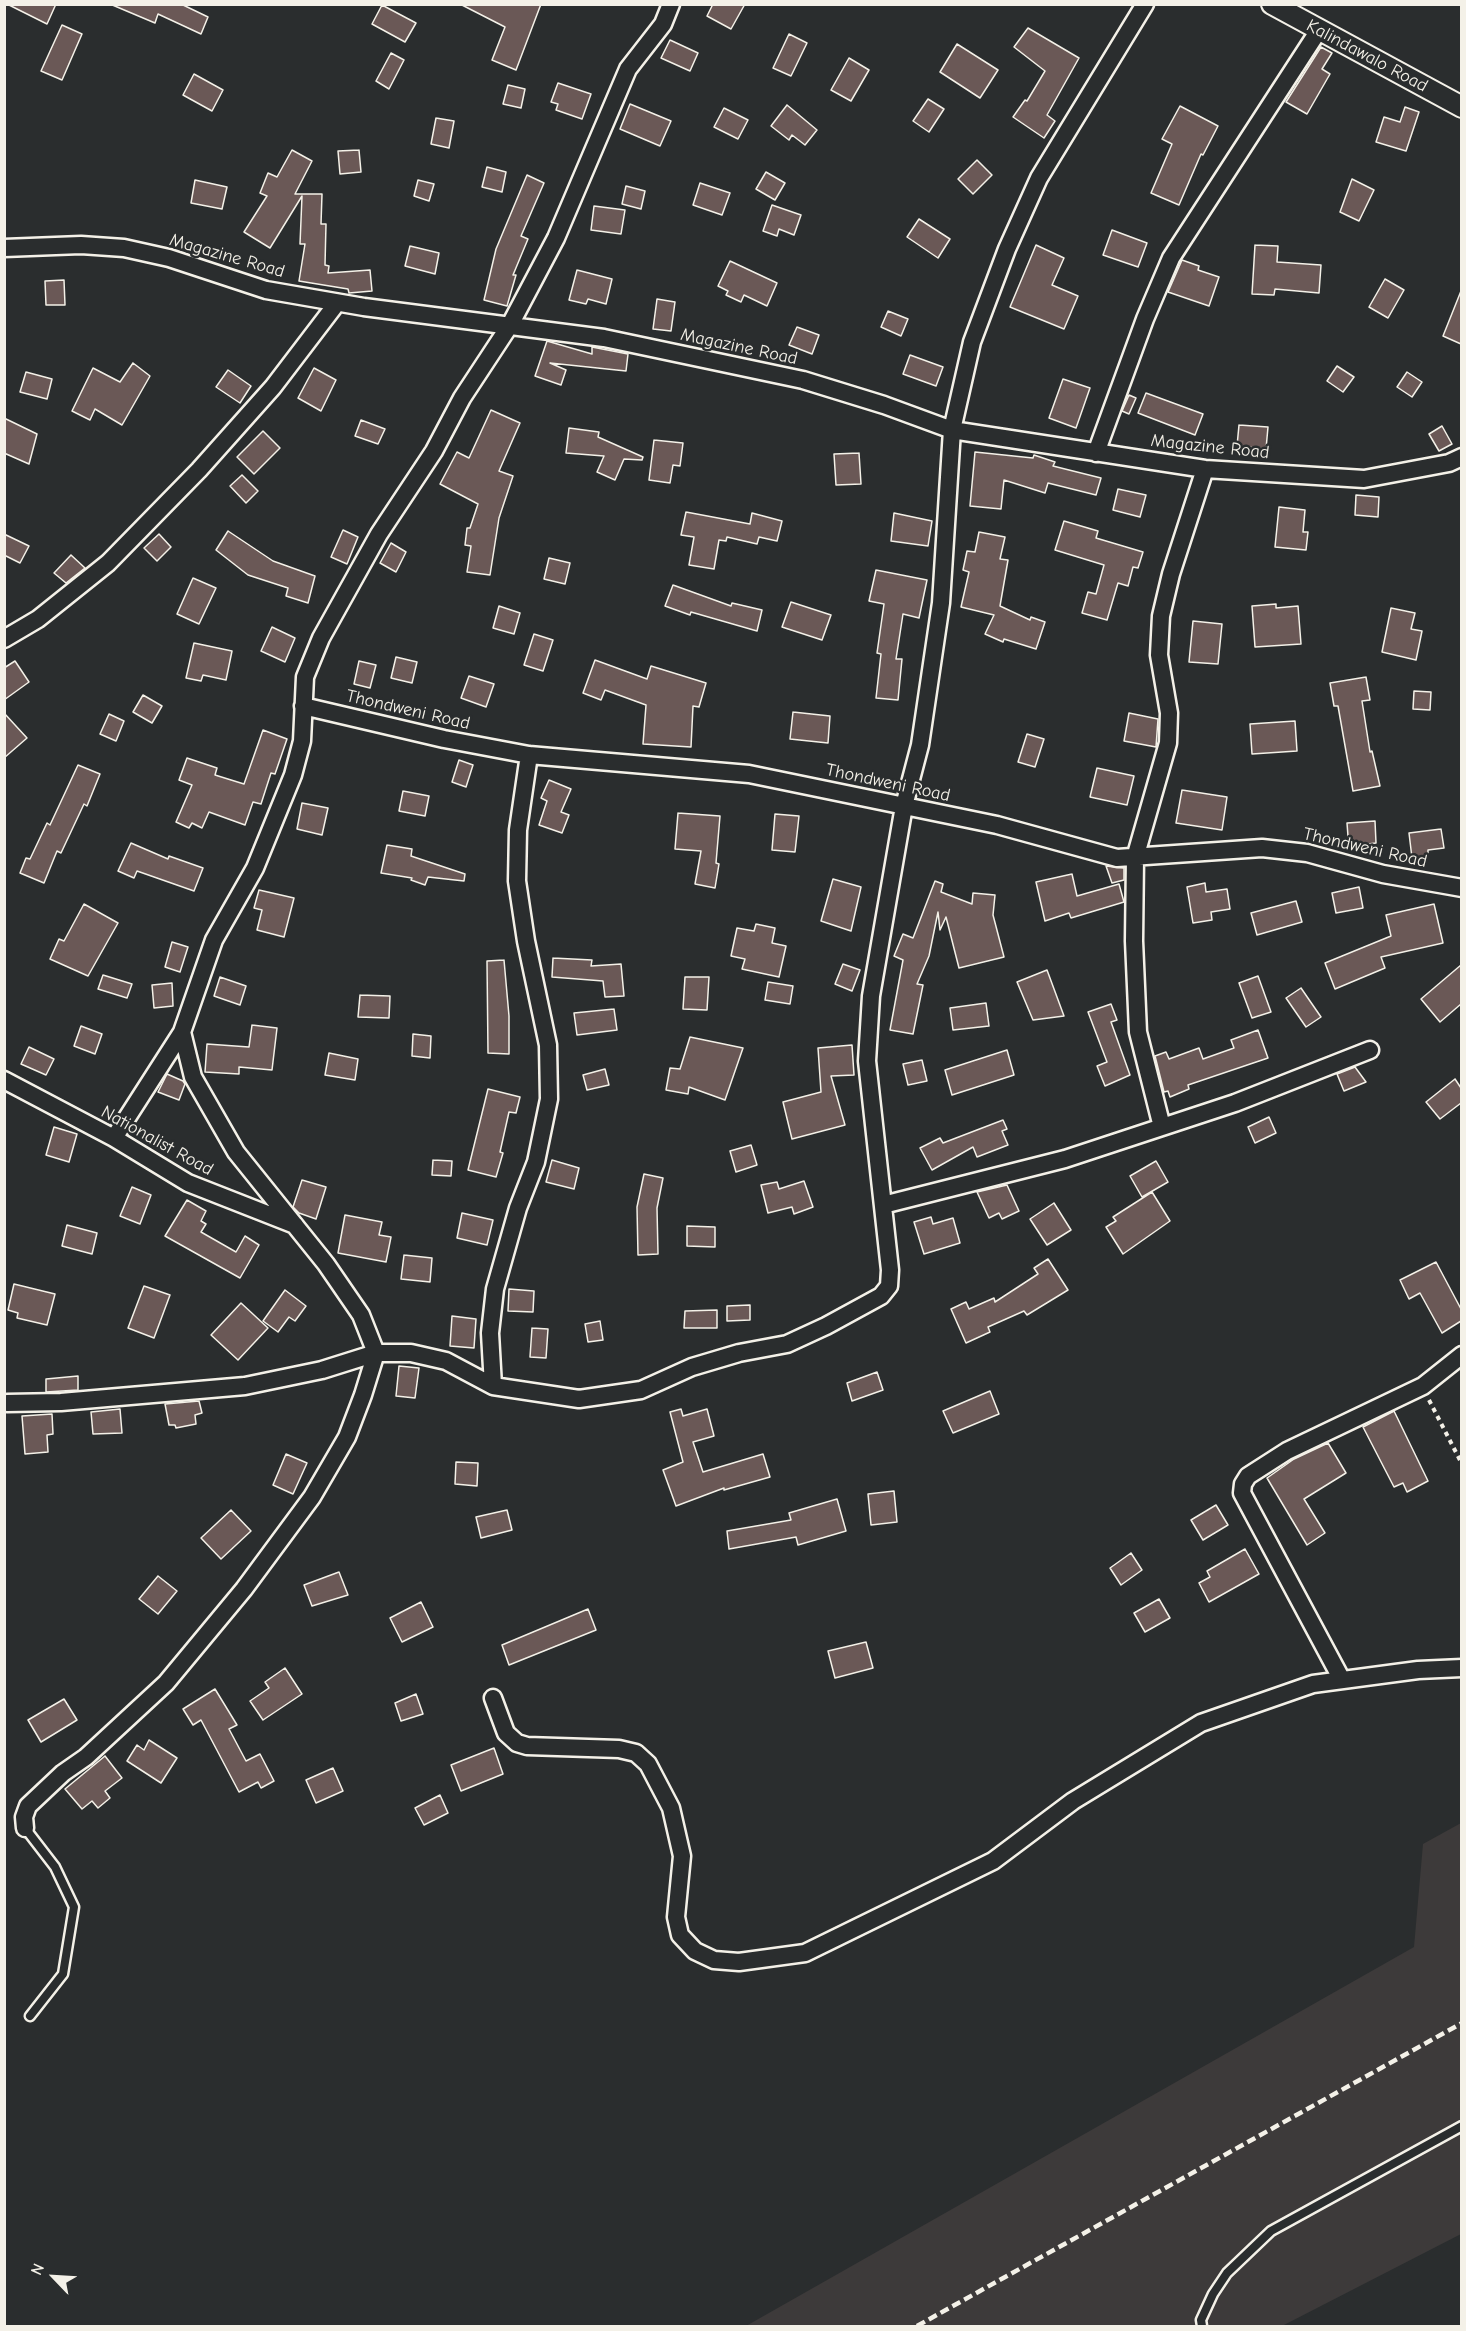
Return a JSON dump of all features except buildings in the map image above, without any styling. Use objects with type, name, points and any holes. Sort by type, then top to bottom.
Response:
[{"type":"street","points":[[114,1138],[182,1032],[214,940],[255,868],[293,775],[302,741],[305,676],[321,638],[379,534],[434,451],[462,398],[510,325],[556,238],[628,69],[663,24],[671,4]]},
{"type":"street","points":[[7,1403],[61,1402],[245,1386],[322,1370],[376,1353],[411,1353],[446,1361],[493,1386],[579,1399],[641,1390],[692,1367],[787,1344],[881,1296],[889,1286],[890,1270],[867,1061],[870,1018],[886,901],[904,806],[920,745],[941,603],[952,430],[972,342],[1016,229],[1040,178],[1144,4]]},
{"type":"street","name":"Kalindawalo Road","points":[[1272,4],[1461,107]]},
{"type":"street","points":[[1096,453],[1144,319],[1171,258],[1319,30]]},
{"type":"street","name":"Magazine Road","points":[[4,248],[81,246],[124,248],[170,258],[266,290],[337,303],[604,338],[802,380],[884,405],[952,430],[1096,453],[1205,468],[1364,480],[1449,464],[1461,457]]},
{"type":"street","points":[[4,639],[38,619],[108,563],[199,470],[273,387],[337,303]]},
{"type":"street","points":[[1162,1127],[1138,1032],[1134,941],[1135,858],[1168,743],[1169,713],[1159,655],[1161,616],[1170,574],[1205,468]]},
{"type":"street","name":"Thondweni Road","points":[[303,706],[444,739],[529,755],[749,774],[997,825],[1095,854],[1135,858],[1262,848],[1306,853],[1383,874],[1461,888]]},
{"type":"street","points":[[493,1386],[490,1333],[495,1289],[518,1208],[536,1162],[549,1099],[548,1045],[526,941],[517,881],[518,830],[529,755]]},
{"type":"street","points":[[25,1828],[24,1816],[28,1806],[63,1773],[86,1757],[166,1683],[244,1589],[312,1497],[347,1437],[376,1353],[361,1315],[296,1225],[236,1152],[193,1077],[182,1032]]},
{"type":"street","points":[[883,1205],[1065,1159],[1235,1103],[1370,1050]]},
{"type":"street","name":"Nationalist Road","points":[[4,1080],[114,1138],[188,1183],[296,1225]]},
{"type":"street","points":[[1342,1680],[1242,1494],[1243,1484],[1248,1476],[1287,1451],[1423,1386],[1461,1355]]},
{"type":"street","points":[[493,1698],[506,1733],[516,1743],[527,1746],[620,1749],[636,1753],[648,1764],[670,1808],[682,1856],[676,1917],[680,1935],[695,1951],[714,1960],[739,1962],[805,1953],[993,1861],[1073,1801],[1201,1723],[1313,1684],[1418,1670],[1461,1668]]},
{"type":"lane","points":[[25,1828],[55,1867],[74,1907],[63,1974],[30,2016]]},
{"type":"lane","points":[[1202,2326],[1201,2320],[1213,2294],[1227,2273],[1271,2231],[1461,2126]]},
{"type":"path","points":[[1423,1386],[1442,1430],[1461,1464]]},
{"type":"shaded area","points":[[1461,1823],[1461,2234],[1282,2326],[746,2326],[1414,1947],[1423,1844]]},
{"type":"railway","points":[[917,2326],[1462,2023]]}]
